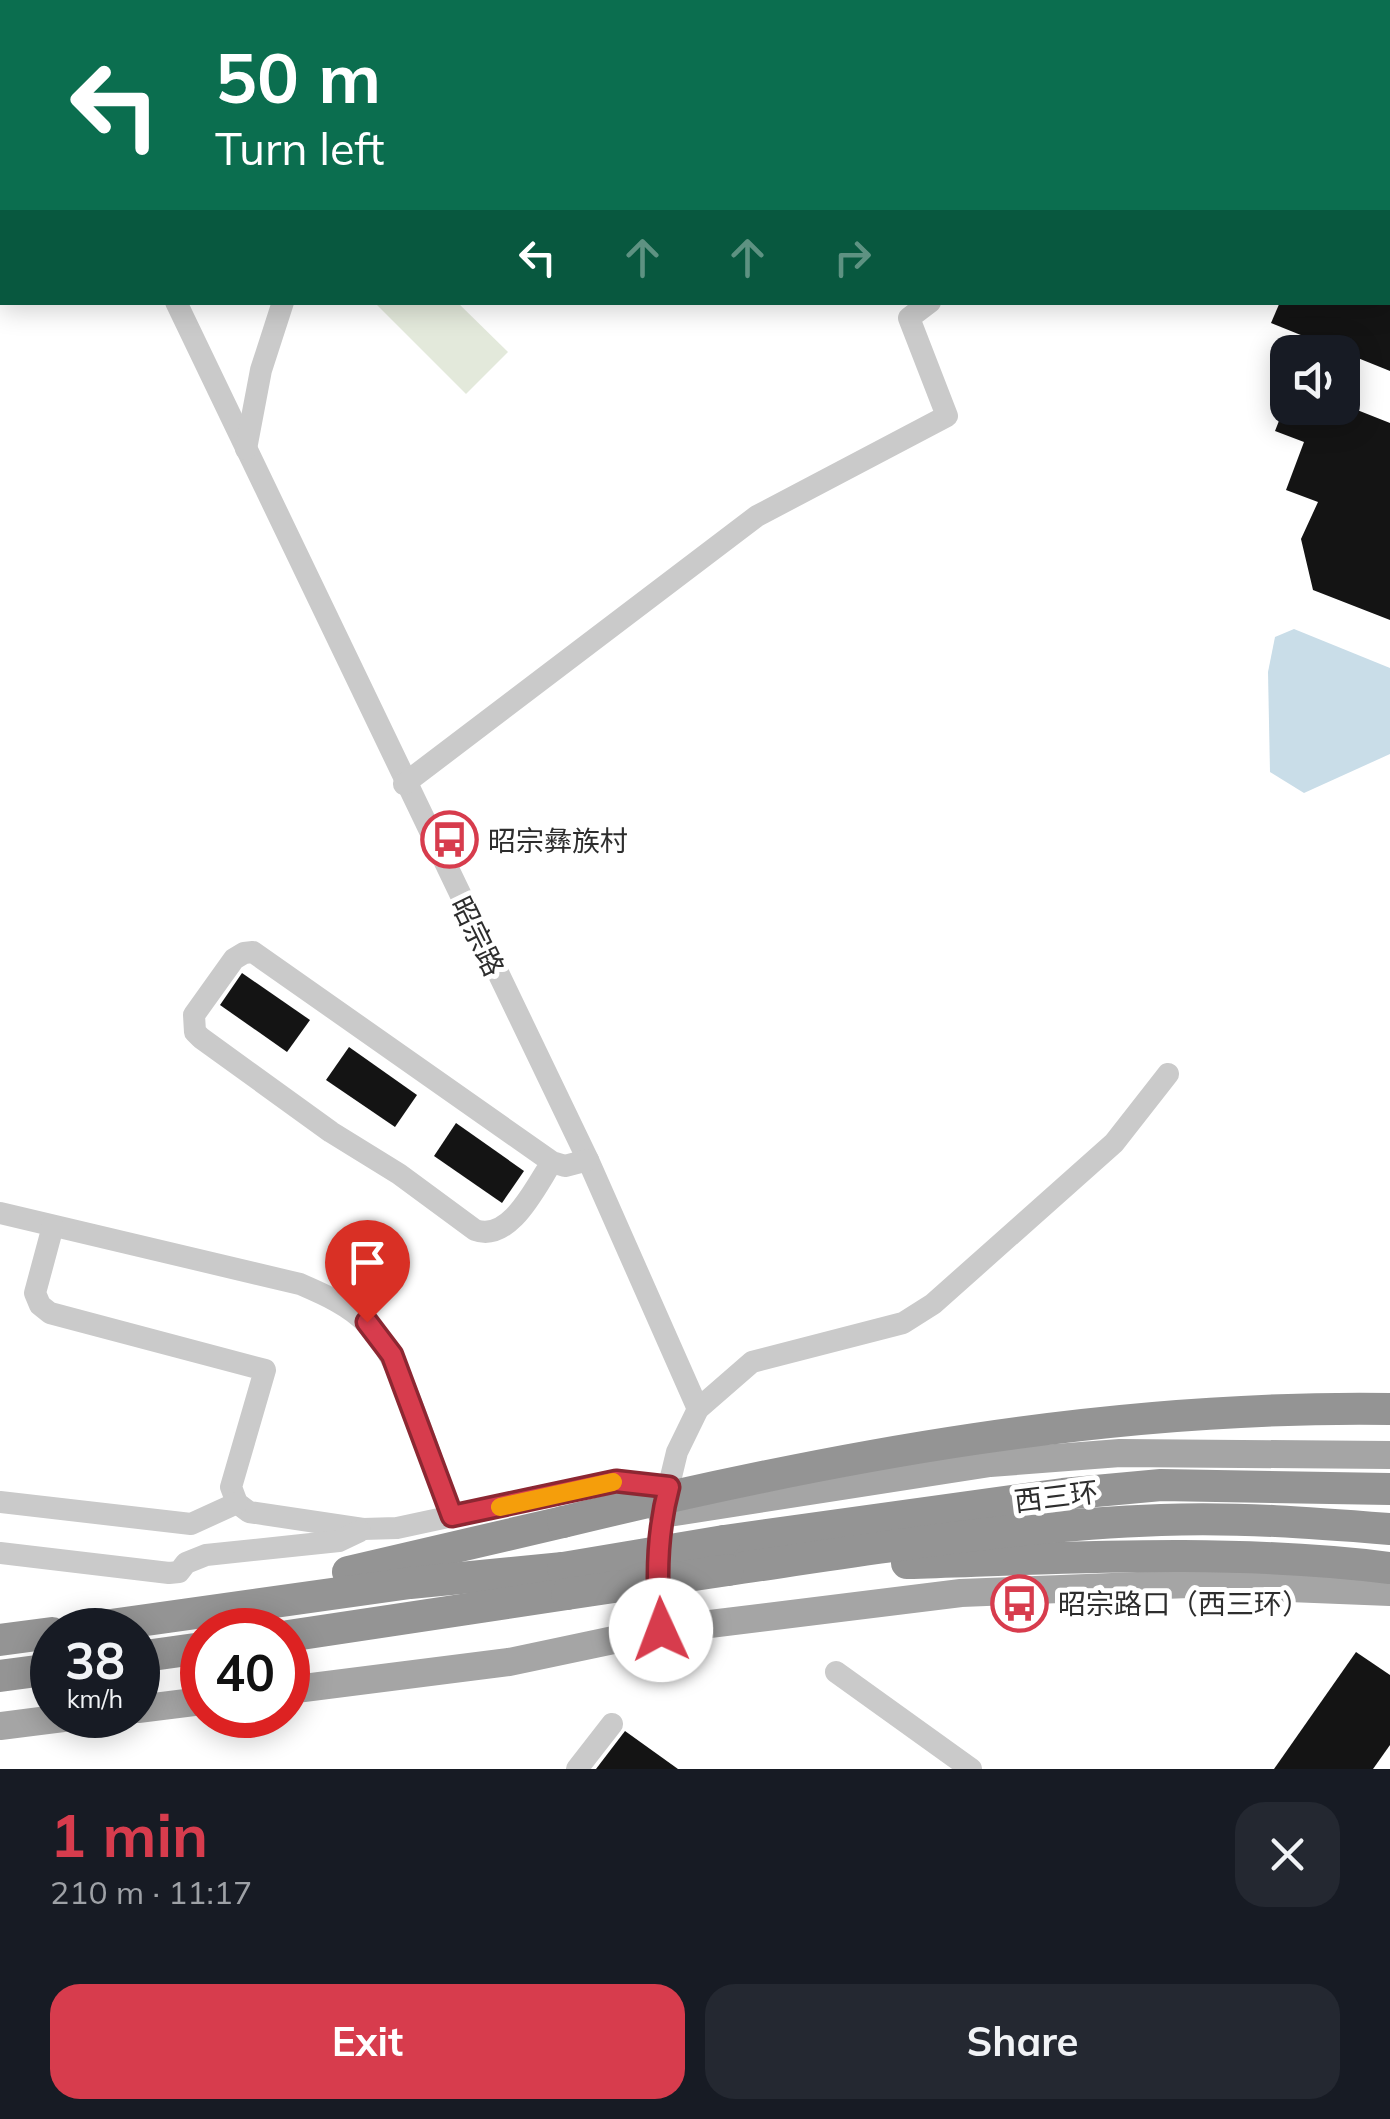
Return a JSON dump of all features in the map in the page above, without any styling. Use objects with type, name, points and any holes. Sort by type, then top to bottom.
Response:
[{"type":"highway","points":[[160,1615],[756,1476],[950,1441],[1128,1420],[1283,1410],[1390,1409]]},
{"type":"highway","points":[[1283,1410],[1390,1421]]},
{"type":"highway","name":"西三环","points":[[726,1555],[1026,1499],[1161,1484],[1390,1489]]},
{"type":"highway","name":"西三环","points":[[726,1555],[901,1544],[1162,1520],[1290,1521],[1390,1529]]},
{"type":"highway","points":[[310,1632],[565,1581],[726,1555],[1278,1558],[1390,1568]]},
{"type":"highway","points":[[160,1618],[410,1583],[565,1581]]},
{"type":"highway","points":[[0,1640],[30,1636]]},
{"type":"highway","points":[[0,1676],[30,1672]]},
{"type":"main road","points":[[665,1500],[990,1463],[1120,1453],[1390,1455]]},
{"type":"main road","points":[[310,1687],[509,1662],[661,1630],[961,1593],[1189,1584],[1390,1592]]},
{"type":"main road","points":[[0,1726],[30,1722]]},
{"type":"street","name":"昭宗路","points":[[177,305],[404,784],[588,1160],[698,1409]]},
{"type":"street","points":[[246,449],[261,370],[282,305]]},
{"type":"street","points":[[404,784],[757,516],[948,416],[909,318],[926,305]]},
{"type":"street","points":[[552,1162],[514,1217],[500,1229],[482,1233],[331,1132],[201,1038],[194,1032],[194,1015],[234,959],[252,952],[552,1162],[565,1166],[588,1160]]},
{"type":"street","points":[[661,1630],[658,1608],[665,1500],[677,1452],[698,1409],[752,1362],[903,1323],[933,1304],[1114,1143],[1168,1074]]},
{"type":"street","points":[[0,1213],[300,1284],[333,1299],[367,1322],[392,1355],[452,1516]]},
{"type":"street","points":[[53,1226],[35,1293],[40,1305],[50,1313],[266,1370],[231,1486],[236,1504],[248,1512],[363,1530],[397,1528],[616,1481],[665,1500]]},
{"type":"street","points":[[0,1502],[191,1524],[236,1504]]},
{"type":"street","points":[[0,1553],[169,1573],[179,1572],[186,1563],[206,1555],[338,1540],[363,1530]]},
{"type":"street","points":[[836,1672],[971,1769]]},
{"type":"street","points":[[577,1769],[612,1724]]},
{"type":"shaded area","points":[[377,305],[460,305],[508,352],[466,394]]},
{"type":"water","points":[[1294,629],[1390,668],[1390,754],[1304,793],[1270,772],[1268,672],[1275,637]]},
{"type":"building","points":[[1279,305],[1390,305],[1390,371],[1360,359],[1360,335],[1301,335],[1271,323]]},
{"type":"building","points":[[1360,411],[1390,423],[1390,620],[1313,590],[1301,539],[1318,502],[1286,490],[1304,442],[1275,431],[1277,425],[1360,425]]},
{"type":"building","points":[[242,973],[310,1020],[287,1052],[220,1005]]},
{"type":"building","points":[[349,1047],[417,1095],[395,1127],[326,1080]]},
{"type":"building","points":[[456,1123],[524,1171],[502,1203],[434,1156]]},
{"type":"building","points":[[1356,1652],[1390,1675],[1390,1745],[1373,1769],[1274,1769]]},
{"type":"building","points":[[625,1731],[678,1769],[596,1769]]},
{"type":"slow traffic","points":[[500,1507],[613,1482]]},
{"type":"place","name":"昭宗彝族村","points":[[449,840]]},
{"type":"place","name":"昭宗路口（西三环）","points":[[1019,1603]]},
{"type":"route","points":[[367,1322],[392,1355],[452,1516],[616,1481],[669,1487],[662,1514],[658,1608],[661,1630]]}]
